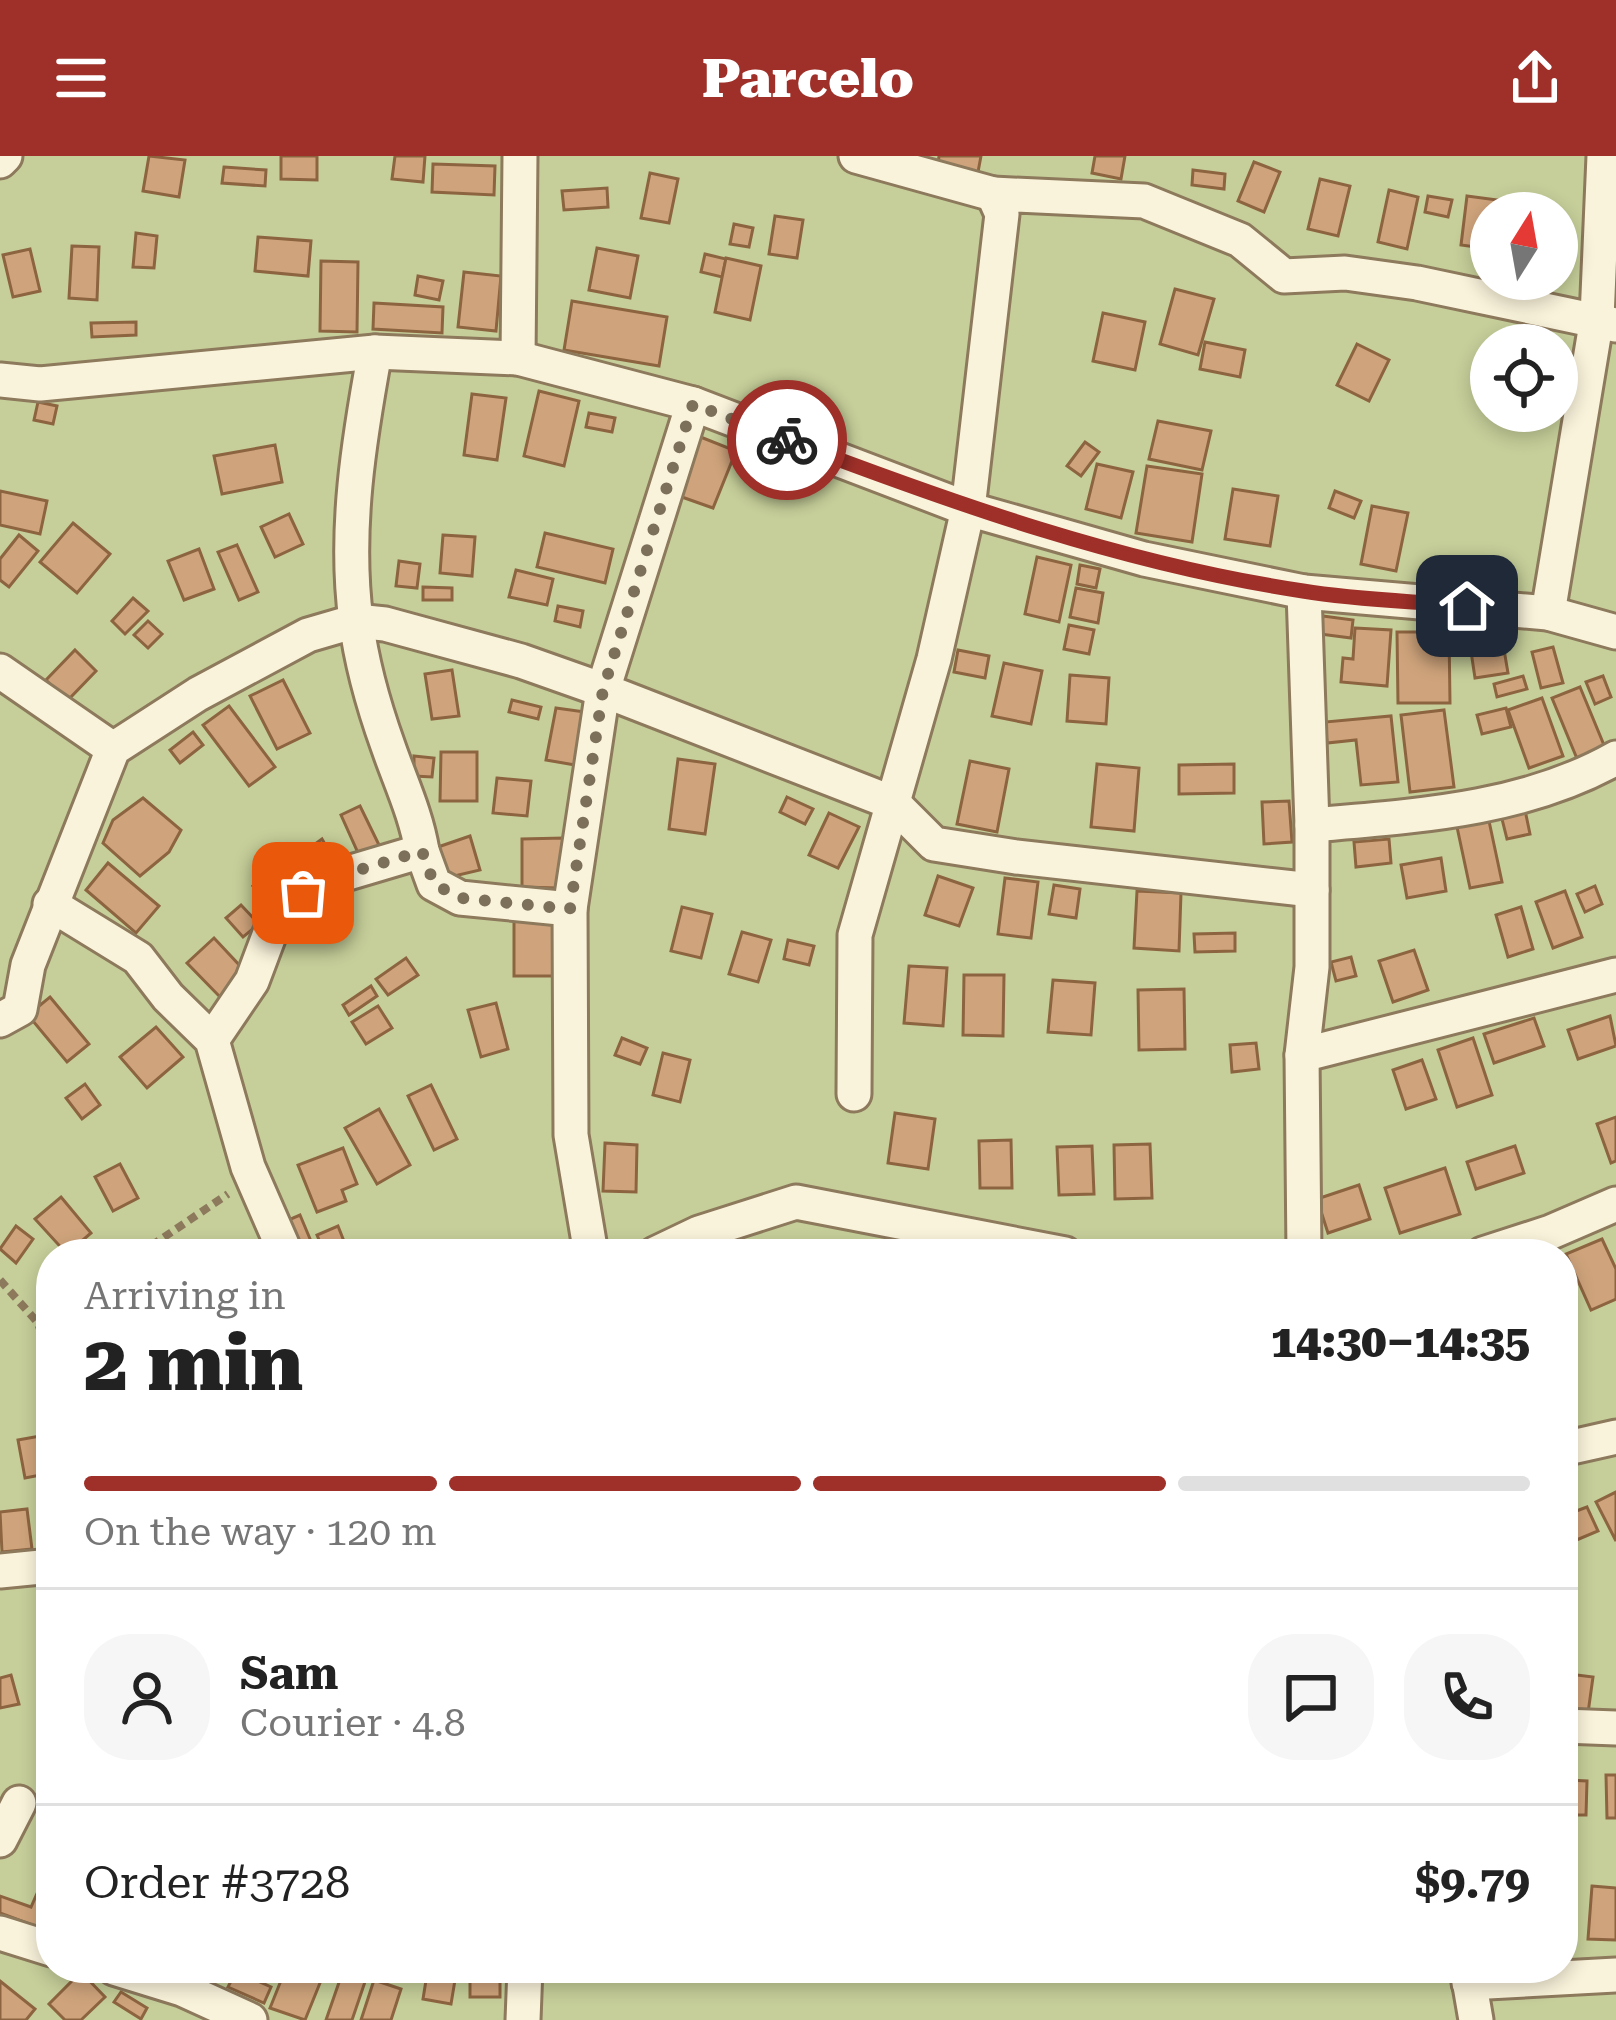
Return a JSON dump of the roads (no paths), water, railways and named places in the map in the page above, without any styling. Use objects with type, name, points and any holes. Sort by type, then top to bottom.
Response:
[{"type":"street","points":[[518,358],[520,156]]},
{"type":"street","points":[[856,156],[993,194],[1144,202],[1240,240],[1284,276],[1345,273],[1606,321]]},
{"type":"street","points":[[1548,613],[1606,321],[1604,156]]},
{"type":"street","points":[[854,1094],[855,935],[934,659],[968,509],[1002,214],[993,194]]},
{"type":"street","points":[[376,352],[360,436],[352,540],[356,621],[386,742],[418,823],[422,851],[434,884],[460,898],[570,909]]},
{"type":"street","points":[[0,380],[40,384],[376,352],[518,358],[693,404],[968,509],[1144,559],[1304,592],[1548,613],[1616,632]]},
{"type":"street","points":[[588,1239],[571,1135],[570,909],[603,690],[693,404]]},
{"type":"street","points":[[1304,592],[1312,967],[1302,1055],[1304,1239]]},
{"type":"street","points":[[0,1020],[20,1009],[28,965],[113,749],[198,694],[308,635],[356,621],[386,624],[520,661],[603,690],[893,803],[934,844],[1312,890]]},
{"type":"street","points":[[0,671],[113,749]]},
{"type":"street","points":[[1312,825],[1453,813],[1523,795],[1616,758]]},
{"type":"street","points":[[212,1040],[252,980],[270,933],[303,893],[422,851]]},
{"type":"street","points":[[50,904],[138,958],[168,997],[212,1040],[253,1178],[279,1239]]},
{"type":"street","points":[[1302,1055],[1616,975]]},
{"type":"street","points":[[686,1239],[796,1202],[987,1239]]},
{"type":"street","points":[[1529,1239],[1616,1204]]},
{"type":"street","points":[[1578,1446],[1616,1438]]},
{"type":"street","points":[[0,1571],[36,1567]]},
{"type":"street","points":[[1578,1727],[1616,1729]]},
{"type":"street","points":[[0,1840],[19,1803]]},
{"type":"street","points":[[0,1933],[36,1944]]},
{"type":"street","points":[[1578,1975],[1616,1975]]},
{"type":"street","points":[[163,1983],[250,2020]]},
{"type":"street","points":[[523,2020],[524,1983]]},
{"type":"street","points":[[1469,1983],[1476,2020]]}]
